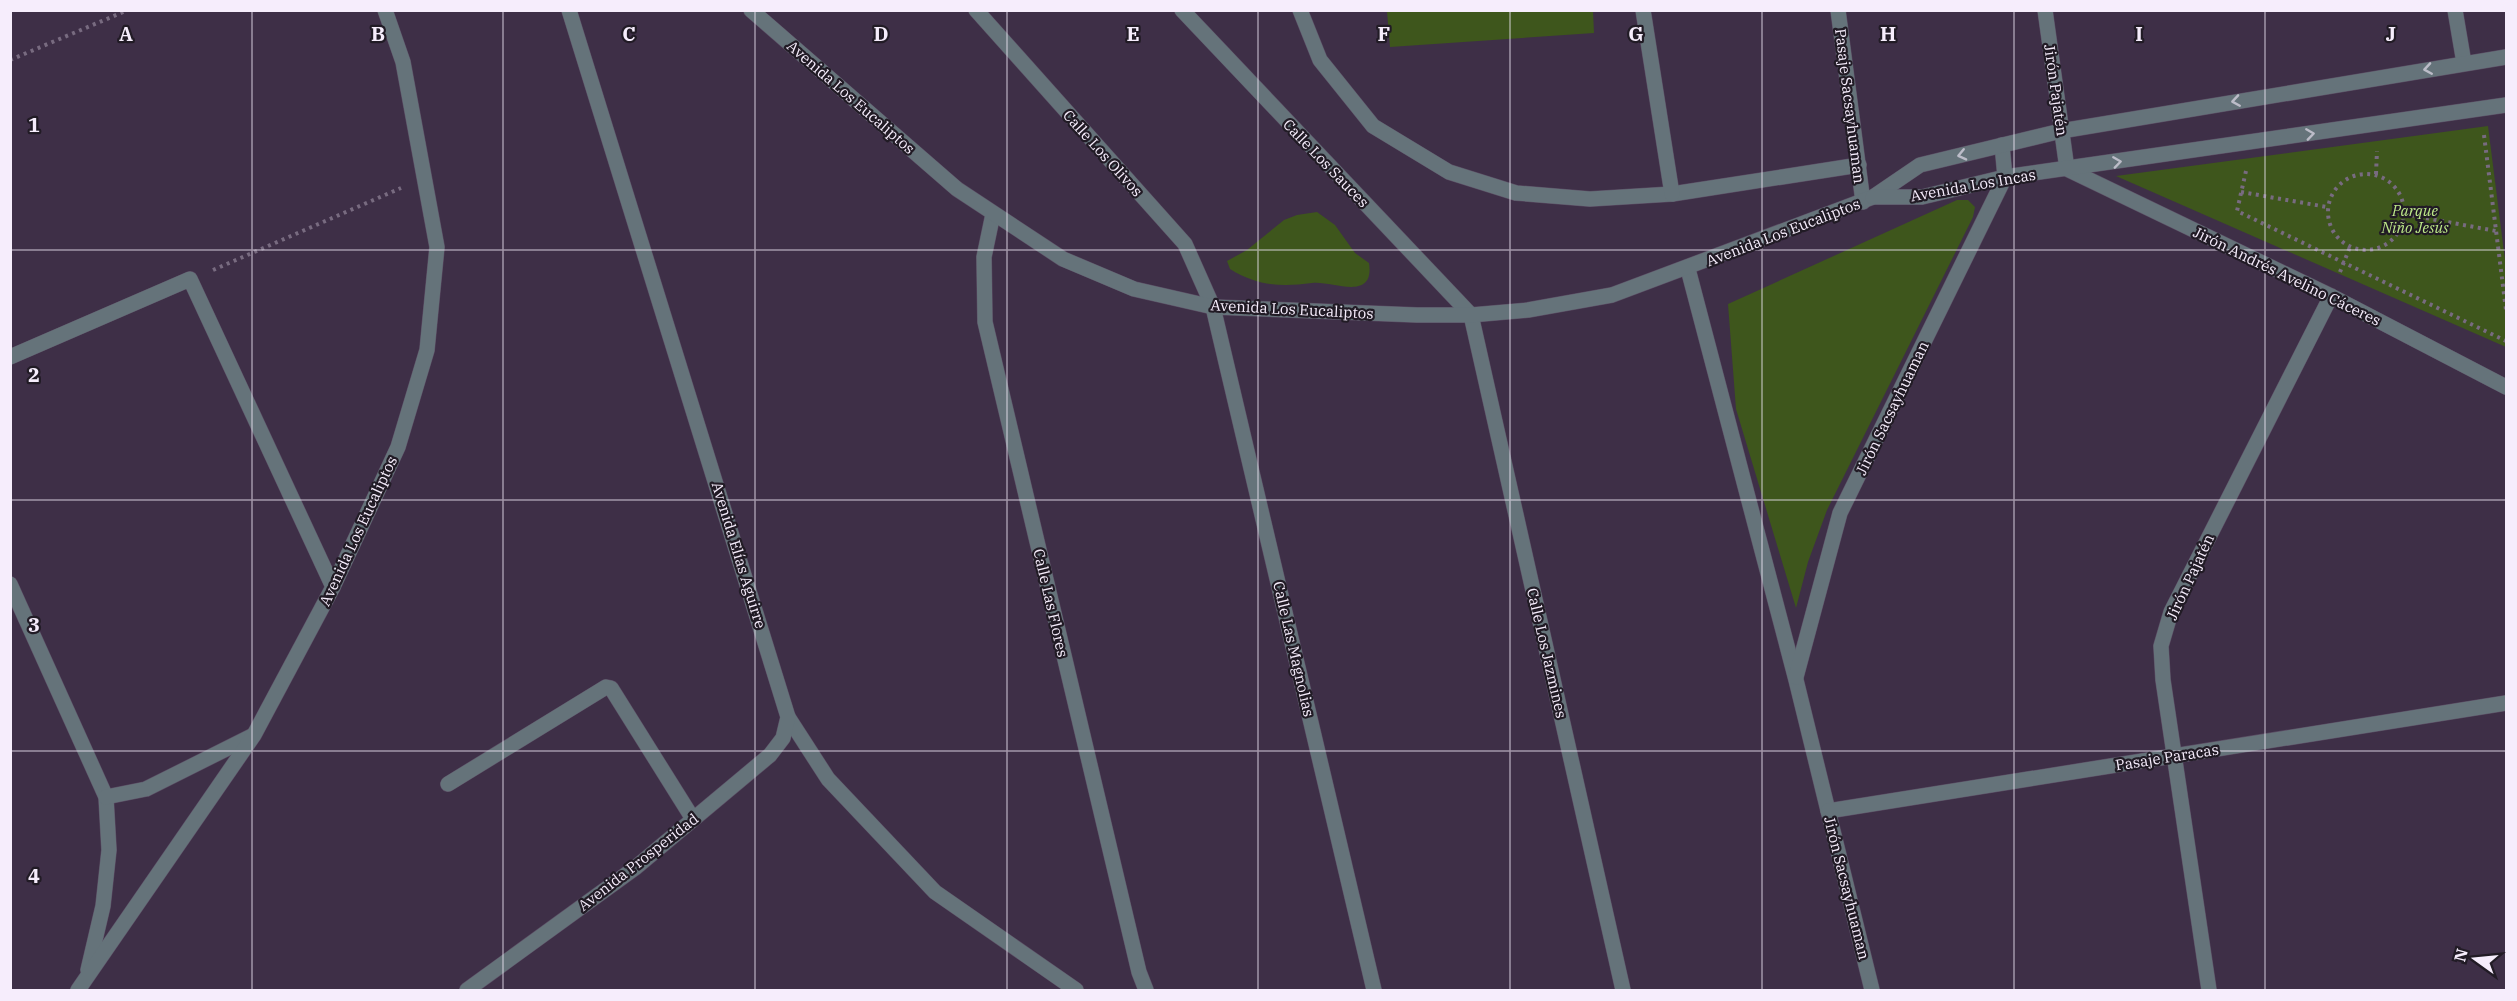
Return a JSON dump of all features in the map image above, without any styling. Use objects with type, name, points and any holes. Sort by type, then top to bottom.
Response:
[{"type":"street","name":"Avenida Los Eucaliptos","points":[[82,985],[254,735],[333,586],[398,447],[427,350],[437,247],[426,177],[403,62],[385,10]]},
{"type":"street","name":"Avenida Elías Aguirre","points":[[569,10],[574,20],[788,717],[828,779],[934,892],[1076,990]]},
{"type":"street","name":"Avenida Los Eucaliptos","points":[[751,10],[957,189],[993,214],[1063,259],[1124,285],[1213,307],[1471,315],[1528,310],[1612,295],[1688,269],[1868,199]]},
{"type":"street","name":"Calle Los Olivos","points":[[976,10],[1185,244],[1213,307]]},
{"type":"street","name":"Calle Los Sauces","points":[[1182,10],[1471,315]]},
{"type":"street","points":[[1300,10],[1320,60],[1373,126],[1449,172],[1516,193],[1590,199],[1672,194],[1859,165]]},
{"type":"street","points":[[1643,10],[1672,194]]},
{"type":"street","name":"Pasaje Sacsayhuaman","points":[[1838,10],[1859,165],[1868,199]]},
{"type":"street","name":"Jirón Pajatén","points":[[2045,10],[2067,169]]},
{"type":"street","points":[[2455,10],[2464,63]]},
{"type":"street","name":"Avenida Los Incas","points":[[1868,199],[1920,165],[2061,131],[2506,57]]},
{"type":"street","name":"Avenida Los Incas","points":[[1868,199],[1922,197],[2005,177],[2506,105]]},
{"type":"street","points":[[2002,145],[2005,177]]},
{"type":"street","name":"Jirón Andrés Avelino Cáceres","points":[[2067,169],[2331,296],[2506,387]]},
{"type":"street","name":"Jirón Sacsayhuaman","points":[[1796,680],[1840,513],[2005,177]]},
{"type":"street","name":"Calle Las Flores","points":[[993,214],[984,257],[985,322],[1139,972],[1146,990]]},
{"type":"street","name":"Jirón Sacsayhuaman","points":[[1688,269],[1796,680],[1872,990]]},
{"type":"street","points":[[10,357],[190,279],[333,586]]},
{"type":"street","name":"Jirón Pajatén","points":[[2209,990],[2163,680],[2161,646],[2170,612],[2331,296]]},
{"type":"street","name":"Calle Las Magnolias","points":[[1213,307],[1374,990]]},
{"type":"street","name":"Calle Los Jazmines","points":[[1471,315],[1623,990]]},
{"type":"street","points":[[10,584],[106,797],[109,850],[103,906],[82,985]]},
{"type":"street","points":[[448,784],[606,687],[611,688],[693,819]]},
{"type":"street","name":"Pasaje Paracas","points":[[1828,811],[2506,703]]},
{"type":"street","name":"Avenida Prosperidad","points":[[467,990],[635,868],[770,755],[783,738],[788,717]]},
{"type":"street","points":[[106,797],[146,789],[254,735]]},
{"type":"path","points":[[10,60],[128,10]]},
{"type":"path","points":[[2473,136],[2484,134],[2506,310]]},
{"type":"path","points":[[2366,152],[2387,149]]},
{"type":"path","points":[[2376,174],[2377,150]]},
{"type":"path","points":[[2255,169],[2244,171],[2237,211],[2506,341]]},
{"type":"path","points":[[2376,174],[2388,180],[2397,189],[2403,202],[2404,214],[2395,237],[2374,250],[2362,250],[2340,241],[2328,219],[2327,207],[2331,195],[2339,184],[2350,177],[2376,174]]},
{"type":"path","points":[[190,279],[426,177]]},
{"type":"path","points":[[2241,192],[2327,207]]},
{"type":"path","points":[[2404,214],[2496,231]]},
{"type":"green space","points":[[1387,11],[1593,11],[1594,33],[1390,47]]},
{"type":"green space","name":"Parque Niño Jesús","points":[[2488,126],[2506,268],[2506,347],[2116,176]]},
{"type":"green space","points":[[1957,200],[1968,200],[1975,207],[1973,217],[1827,510],[1808,562],[1796,608],[1736,409],[1728,304]]},
{"type":"green space","points":[[1317,212],[1335,225],[1355,253],[1369,263],[1369,275],[1365,283],[1350,287],[1320,283],[1270,284],[1250,279],[1230,269],[1227,261],[1247,250],[1284,220]]}]
